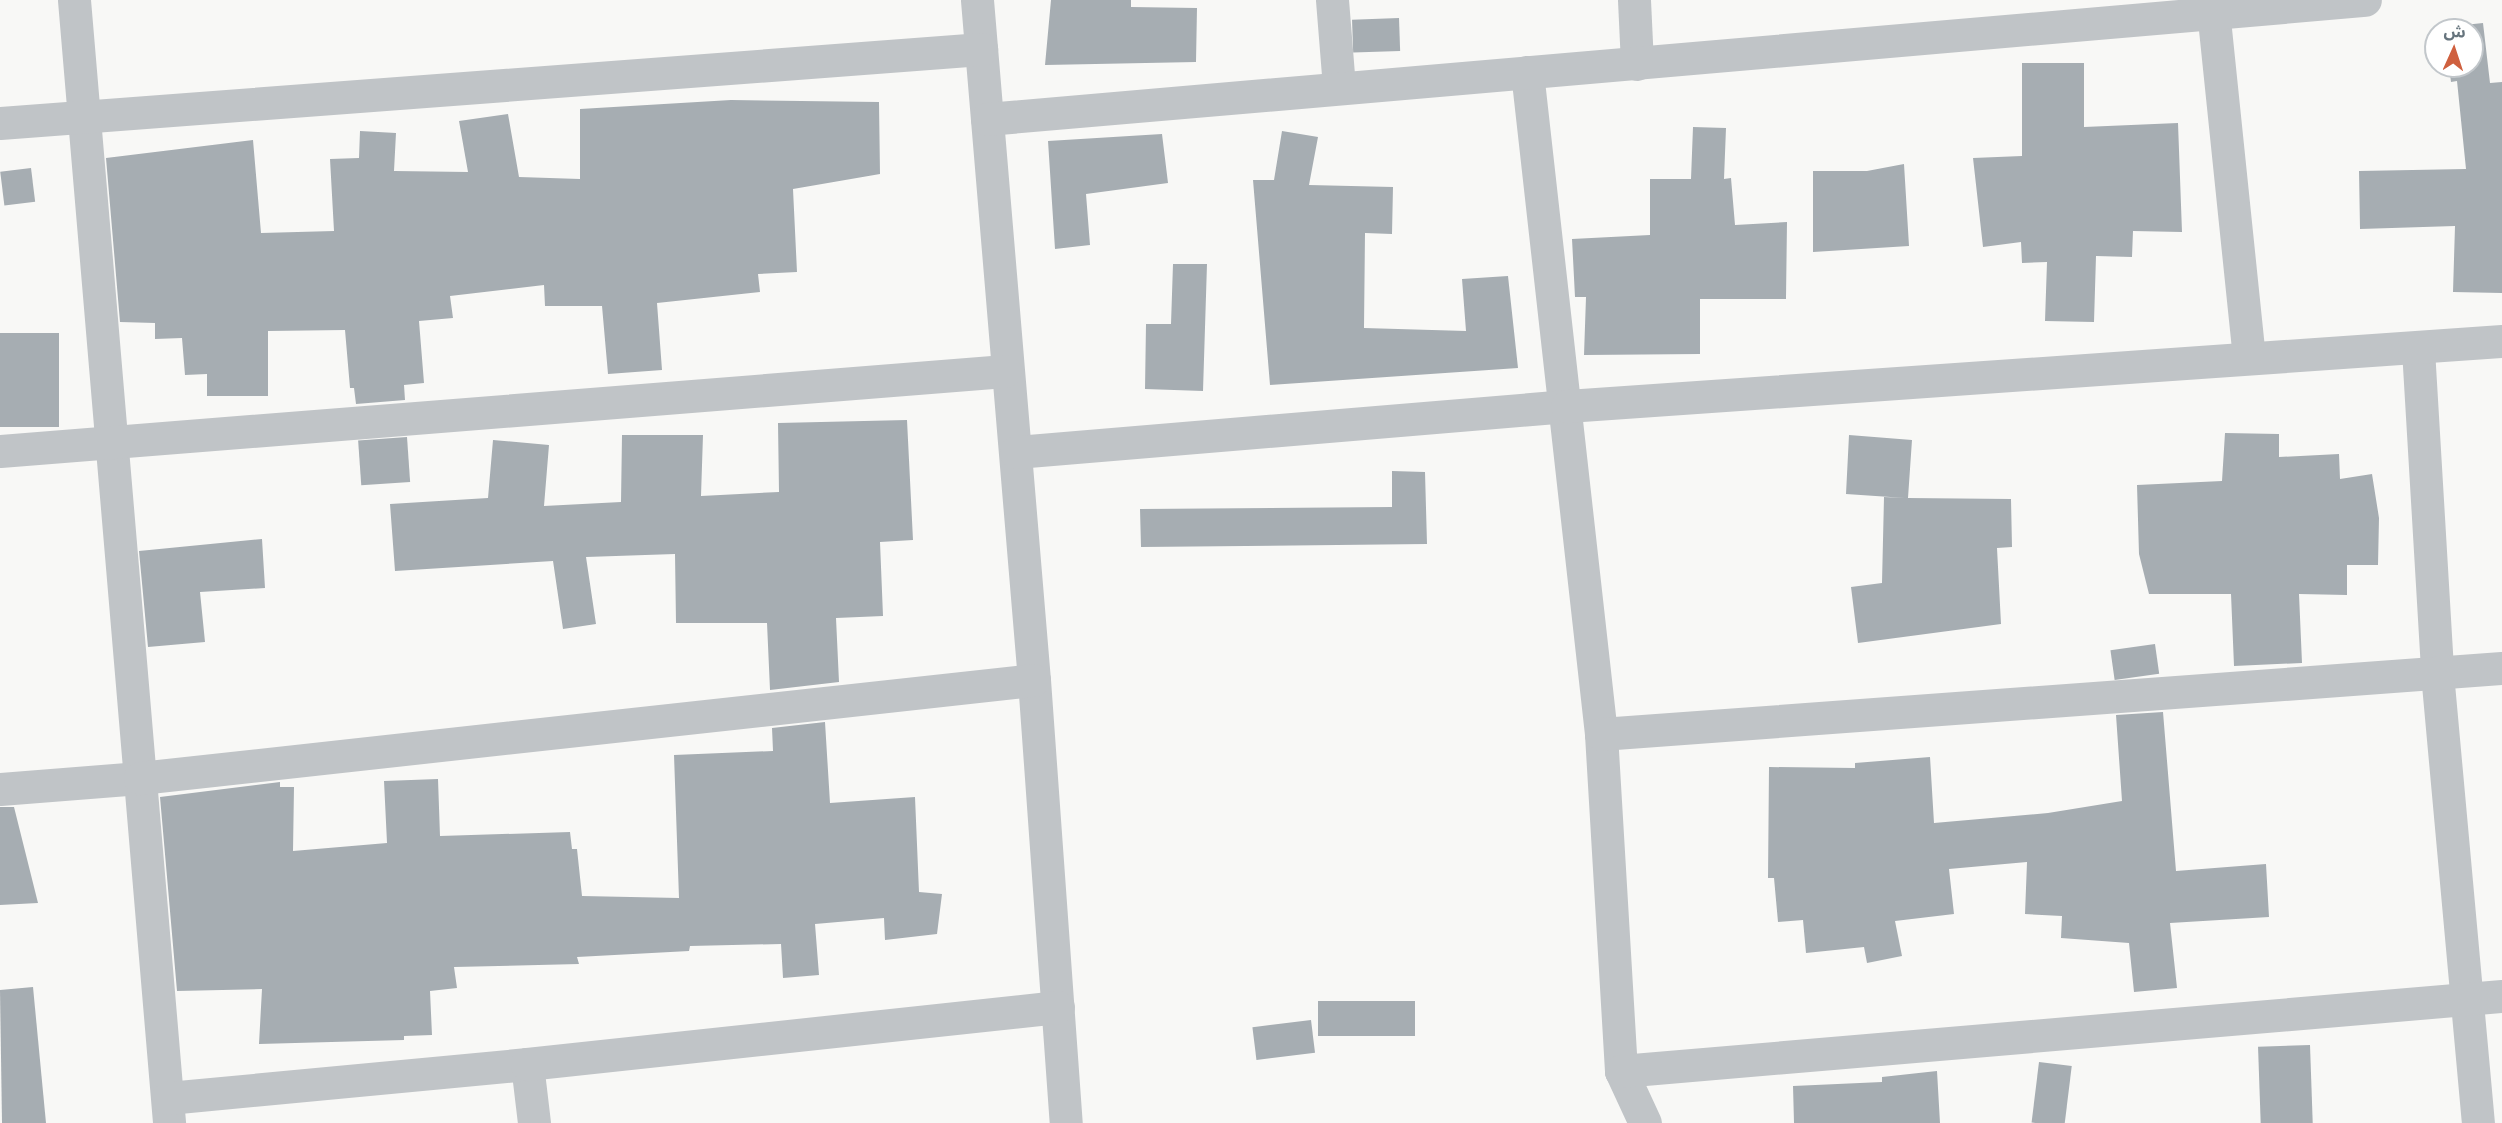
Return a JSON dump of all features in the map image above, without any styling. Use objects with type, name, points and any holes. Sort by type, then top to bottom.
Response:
[{"type":"street","points":[[74,0],[169,1110],[527,1064],[1059,1007]]},
{"type":"street","points":[[977,0],[1005,371],[1016,453],[1034,680],[1066,1123]]},
{"type":"street","points":[[1332,0],[1340,87]]},
{"type":"street","points":[[1634,0],[1637,64]]},
{"type":"street","points":[[987,119],[1340,87],[1637,64],[2213,6],[2365,0]]},
{"type":"street","points":[[2213,6],[2249,358]]},
{"type":"street","points":[[0,123],[83,114],[981,50]]},
{"type":"street","points":[[1527,72],[1567,406],[1601,734],[1620,1071],[1644,1123]]},
{"type":"street","points":[[1016,453],[1567,406],[2249,358],[2418,349],[2502,341]]},
{"type":"street","points":[[2418,349],[2437,673],[2478,1123]]},
{"type":"street","points":[[0,451],[111,440],[1005,371]]},
{"type":"street","points":[[1601,734],[2502,668]]},
{"type":"street","points":[[0,789],[140,778],[1034,680]]},
{"type":"street","points":[[1620,1071],[2502,996]]},
{"type":"street","points":[[527,1064],[534,1123]]},
{"type":"building","points":[[1051,0],[1131,0],[1131,7],[1197,8],[1196,62],[1045,65]]},
{"type":"building","points":[[1399,18],[1400,51],[1353,53],[1352,20]]},
{"type":"building","points":[[2484,32],[2490,83],[2502,82],[2502,293],[2453,292],[2455,226],[2360,229],[2359,171],[2466,169],[2457,81],[2451,82],[2450,78],[2484,78]]},
{"type":"building","points":[[2022,63],[2084,63],[2084,127],[2178,123],[2182,232],[2133,231],[2132,257],[2096,256],[2094,322],[2045,321],[2047,262],[2022,263],[2021,242],[1983,247],[1973,158],[2022,156]]},
{"type":"building","points":[[731,100],[879,102],[880,174],[793,189],[797,272],[758,274],[760,292],[657,303],[662,370],[608,374],[602,306],[545,306],[544,285],[450,296],[453,318],[419,321],[424,383],[404,385],[405,400],[356,404],[354,388],[350,388],[345,330],[268,331],[268,396],[207,396],[207,374],[185,375],[182,338],[155,339],[155,323],[120,322],[106,158],[253,140],[261,233],[334,231],[330,159],[359,158],[360,131],[396,133],[394,171],[468,172],[459,121],[508,114],[519,177],[580,179],[580,109]]},
{"type":"building","points":[[1693,127],[1726,128],[1724,179],[1731,178],[1735,225],[1787,222],[1786,299],[1700,299],[1700,354],[1584,355],[1586,297],[1575,297],[1572,239],[1650,235],[1650,179],[1691,179]]},
{"type":"building","points":[[1282,131],[1318,137],[1309,185],[1393,187],[1392,234],[1365,233],[1364,328],[1466,331],[1462,279],[1508,276],[1518,368],[1270,385],[1253,180],[1274,180]]},
{"type":"building","points":[[1162,134],[1168,183],[1086,194],[1090,245],[1055,249],[1048,141]]},
{"type":"building","points":[[1904,164],[1909,246],[1813,252],[1813,171],[1867,171]]},
{"type":"building","points":[[31,168],[35,202],[4,206],[0,172]]},
{"type":"building","points":[[1173,264],[1207,264],[1203,391],[1145,389],[1146,324],[1171,324]]},
{"type":"building","points":[[0,333],[59,333],[59,427],[0,427]]},
{"type":"building","points":[[907,420],[913,540],[880,542],[883,616],[836,618],[839,682],[770,690],[767,623],[676,623],[675,554],[586,557],[596,624],[563,629],[553,561],[395,571],[390,504],[488,498],[493,440],[549,445],[544,506],[621,502],[622,435],[703,435],[701,496],[779,492],[778,423]]},
{"type":"building","points":[[2225,433],[2279,434],[2279,457],[2339,454],[2340,479],[2372,474],[2379,518],[2378,565],[2347,565],[2347,595],[2299,594],[2302,663],[2234,666],[2231,594],[2149,594],[2139,554],[2137,485],[2222,481]]},
{"type":"building","points":[[1849,435],[1912,440],[1908,498],[2011,499],[2012,547],[1997,548],[2001,624],[1858,643],[1851,587],[1882,583],[1884,497],[1905,498],[1846,494]]},
{"type":"building","points":[[407,437],[410,482],[361,485],[358,440]]},
{"type":"building","points":[[1392,471],[1425,472],[1427,544],[1141,547],[1140,509],[1392,507]]},
{"type":"building","points":[[262,539],[265,588],[200,592],[205,642],[148,647],[139,551]]},
{"type":"building","points":[[2155,644],[2159,674],[2115,680],[2110,650]]},
{"type":"building","points":[[2163,712],[2176,871],[2266,864],[2269,917],[2170,923],[2177,988],[2134,992],[2129,943],[2061,938],[2062,916],[2025,914],[2027,862],[1949,869],[1954,914],[1895,921],[1902,956],[1867,963],[1864,947],[1806,953],[1803,920],[1778,922],[1774,878],[1768,878],[1769,767],[1855,768],[1855,763],[1930,757],[1934,823],[2048,813],[2122,801],[2116,715]]},
{"type":"building","points":[[825,722],[830,803],[915,797],[919,892],[942,894],[937,934],[885,940],[884,918],[815,924],[819,975],[783,978],[781,944],[690,946],[689,951],[577,957],[579,964],[454,967],[457,988],[430,991],[432,1035],[404,1036],[404,1040],[259,1044],[262,989],[177,991],[160,797],[280,782],[280,787],[294,787],[293,851],[387,843],[384,781],[438,779],[440,836],[570,832],[572,849],[577,849],[582,896],[679,898],[674,755],[773,751],[772,728]]},
{"type":"building","points":[[0,807],[14,807],[38,903],[0,905]]},
{"type":"building","points":[[33,987],[46,1123],[2,1123],[0,990]]},
{"type":"building","points":[[1318,1001],[1415,1001],[1415,1036],[1318,1036]]},
{"type":"building","points":[[1311,1020],[1315,1053],[1256,1060],[1252,1027]]},
{"type":"building","points":[[2310,1045],[2313,1123],[2261,1123],[2258,1047]]},
{"type":"building","points":[[2039,1062],[2072,1066],[2065,1123],[2032,1123]]},
{"type":"building","points":[[1937,1071],[1940,1123],[1794,1123],[1793,1086],[1882,1082],[1882,1077]]}]
